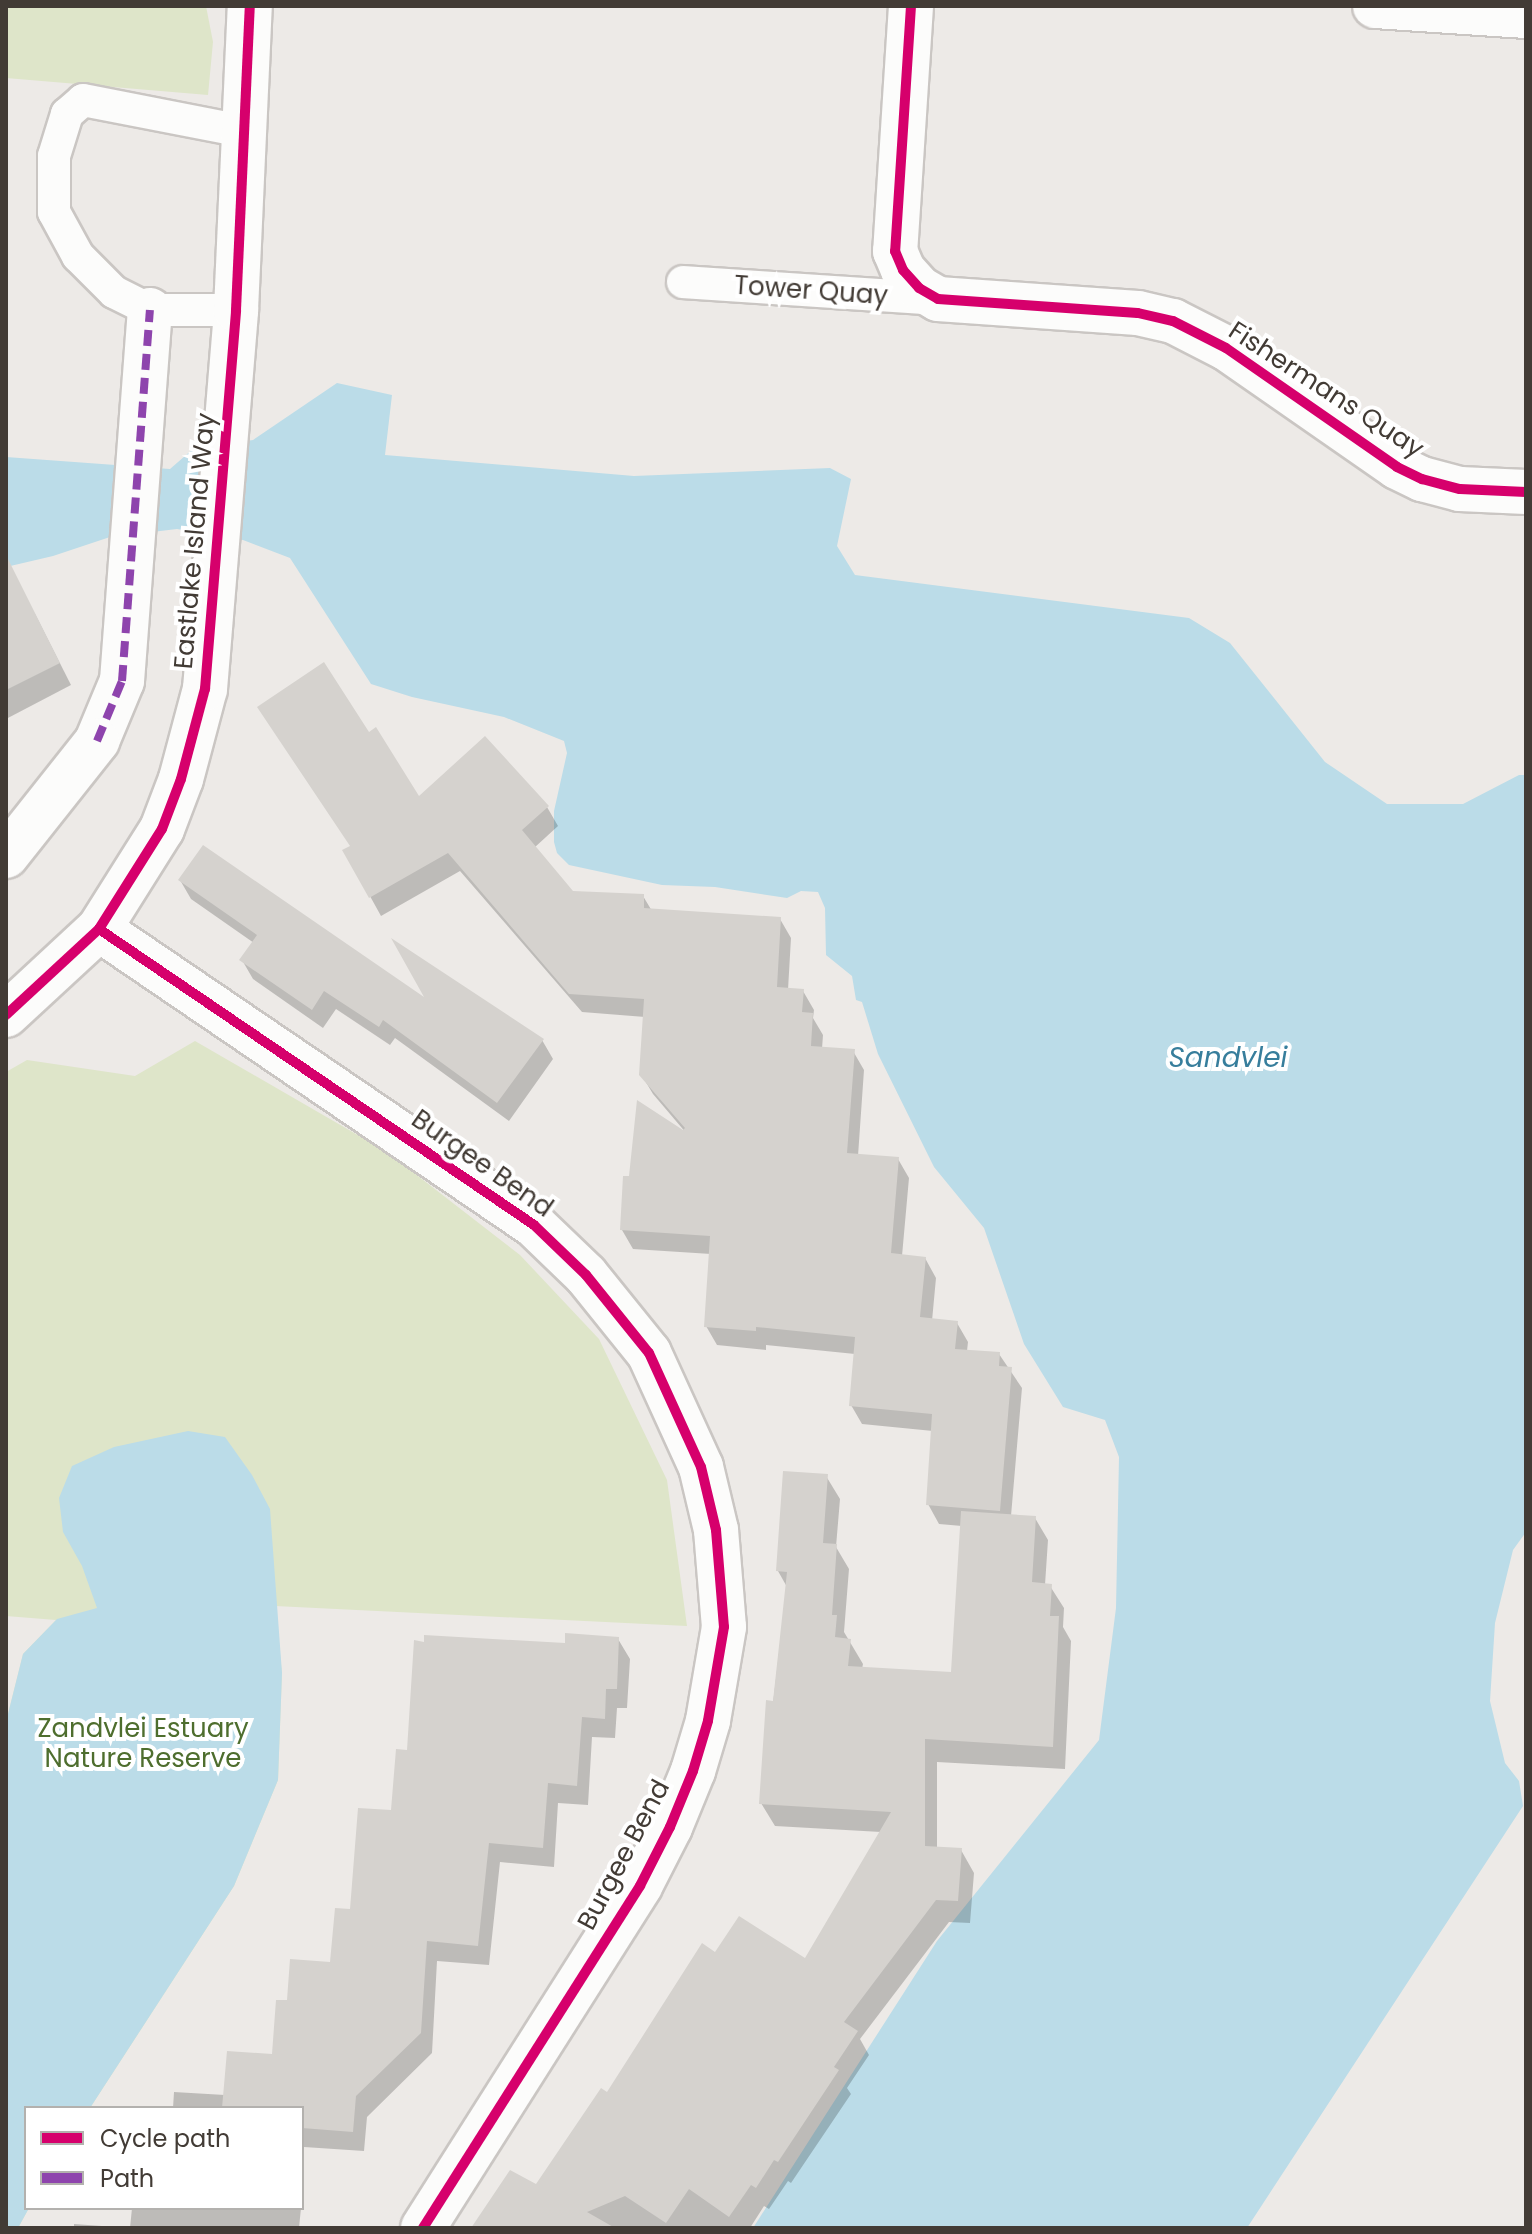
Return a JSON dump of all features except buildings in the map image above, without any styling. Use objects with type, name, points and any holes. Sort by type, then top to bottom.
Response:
[{"type":"street","name":"Eastlake Island Way","points":[[6,1015],[99,929],[162,829],[181,779],[205,689],[236,310],[250,6]]},
{"type":"street","points":[[911,6],[895,251],[903,270],[919,288],[938,299]]},
{"type":"street","points":[[1375,6],[1526,16]]},
{"type":"street","name":"Fishermans Quay","points":[[938,299],[1138,313],[1173,321],[1226,348],[1409,473],[1460,489],[1526,492]]},
{"type":"street","points":[[6,856],[97,741],[122,681],[150,310]]},
{"type":"street","name":"Burgee Bend","points":[[99,929],[534,1225],[586,1275],[649,1353],[701,1467],[716,1530],[724,1627],[708,1721],[693,1771],[670,1827],[640,1886],[423,2228]]},
{"type":"lane","points":[[236,310],[150,310],[114,292],[78,256],[54,212],[54,156],[67,114],[83,100],[243,131]]},
{"type":"lane","name":"Tower Quay","points":[[683,282],[938,299]]},
{"type":"green space","points":[[6,6],[206,6],[213,42],[208,95],[6,78]]},
{"type":"green space","points":[[195,1041],[387,1152],[520,1255],[599,1339],[667,1480],[687,1626],[275,1606],[282,1673],[278,1780],[234,1886],[91,2106],[24,2106],[24,2210],[28,2210],[18,2228],[6,2228],[6,1722],[23,1654],[56,1620],[6,1616],[6,1072],[27,1060],[135,1076]]},
{"type":"water","name":"Sandvlei","points":[[337,383],[392,395],[385,455],[634,476],[830,468],[851,479],[837,546],[855,575],[1189,618],[1230,643],[1325,762],[1387,804],[1463,804],[1519,775],[1526,775],[1526,1532],[1513,1550],[1495,1623],[1490,1701],[1505,1763],[1519,1781],[1523,1806],[1247,2228],[753,2228],[937,1941],[1099,1740],[1116,1608],[1119,1457],[1105,1420],[1063,1407],[1024,1344],[984,1228],[934,1167],[878,1054],[862,1002],[856,1000],[852,976],[826,955],[825,908],[818,892],[801,891],[787,898],[715,887],[662,885],[569,865],[557,853],[554,842],[554,811],[567,753],[564,741],[504,717],[412,697],[371,684],[290,558],[243,540],[177,529],[110,537],[53,556],[6,567],[6,457],[170,469],[193,449],[253,440]]},
{"type":"water","name":"Zandvlei Estuary Nature Reserve","points":[[188,1431],[225,1437],[252,1475],[270,1509],[282,1673],[278,1780],[234,1886],[91,2106],[24,2106],[24,2210],[28,2210],[18,2228],[6,2228],[6,1722],[23,1654],[57,1619],[97,1608],[82,1566],[63,1532],[59,1498],[72,1466],[114,1447]]},
{"type":"marked path","points":[[97,741],[122,681],[150,310]]},
{"type":"cycle path","points":[[6,1015],[99,929],[162,829],[181,779],[205,689],[236,310],[250,6]]},
{"type":"cycle path","points":[[911,6],[895,251],[903,270],[919,288],[938,299],[1138,313],[1173,321],[1226,348],[1397,467],[1422,479],[1460,489],[1526,492]]},
{"type":"cycle path","points":[[99,929],[534,1225],[586,1275],[649,1353],[701,1467],[716,1530],[724,1627],[708,1721],[693,1771],[670,1827],[640,1886],[423,2228]]}]
